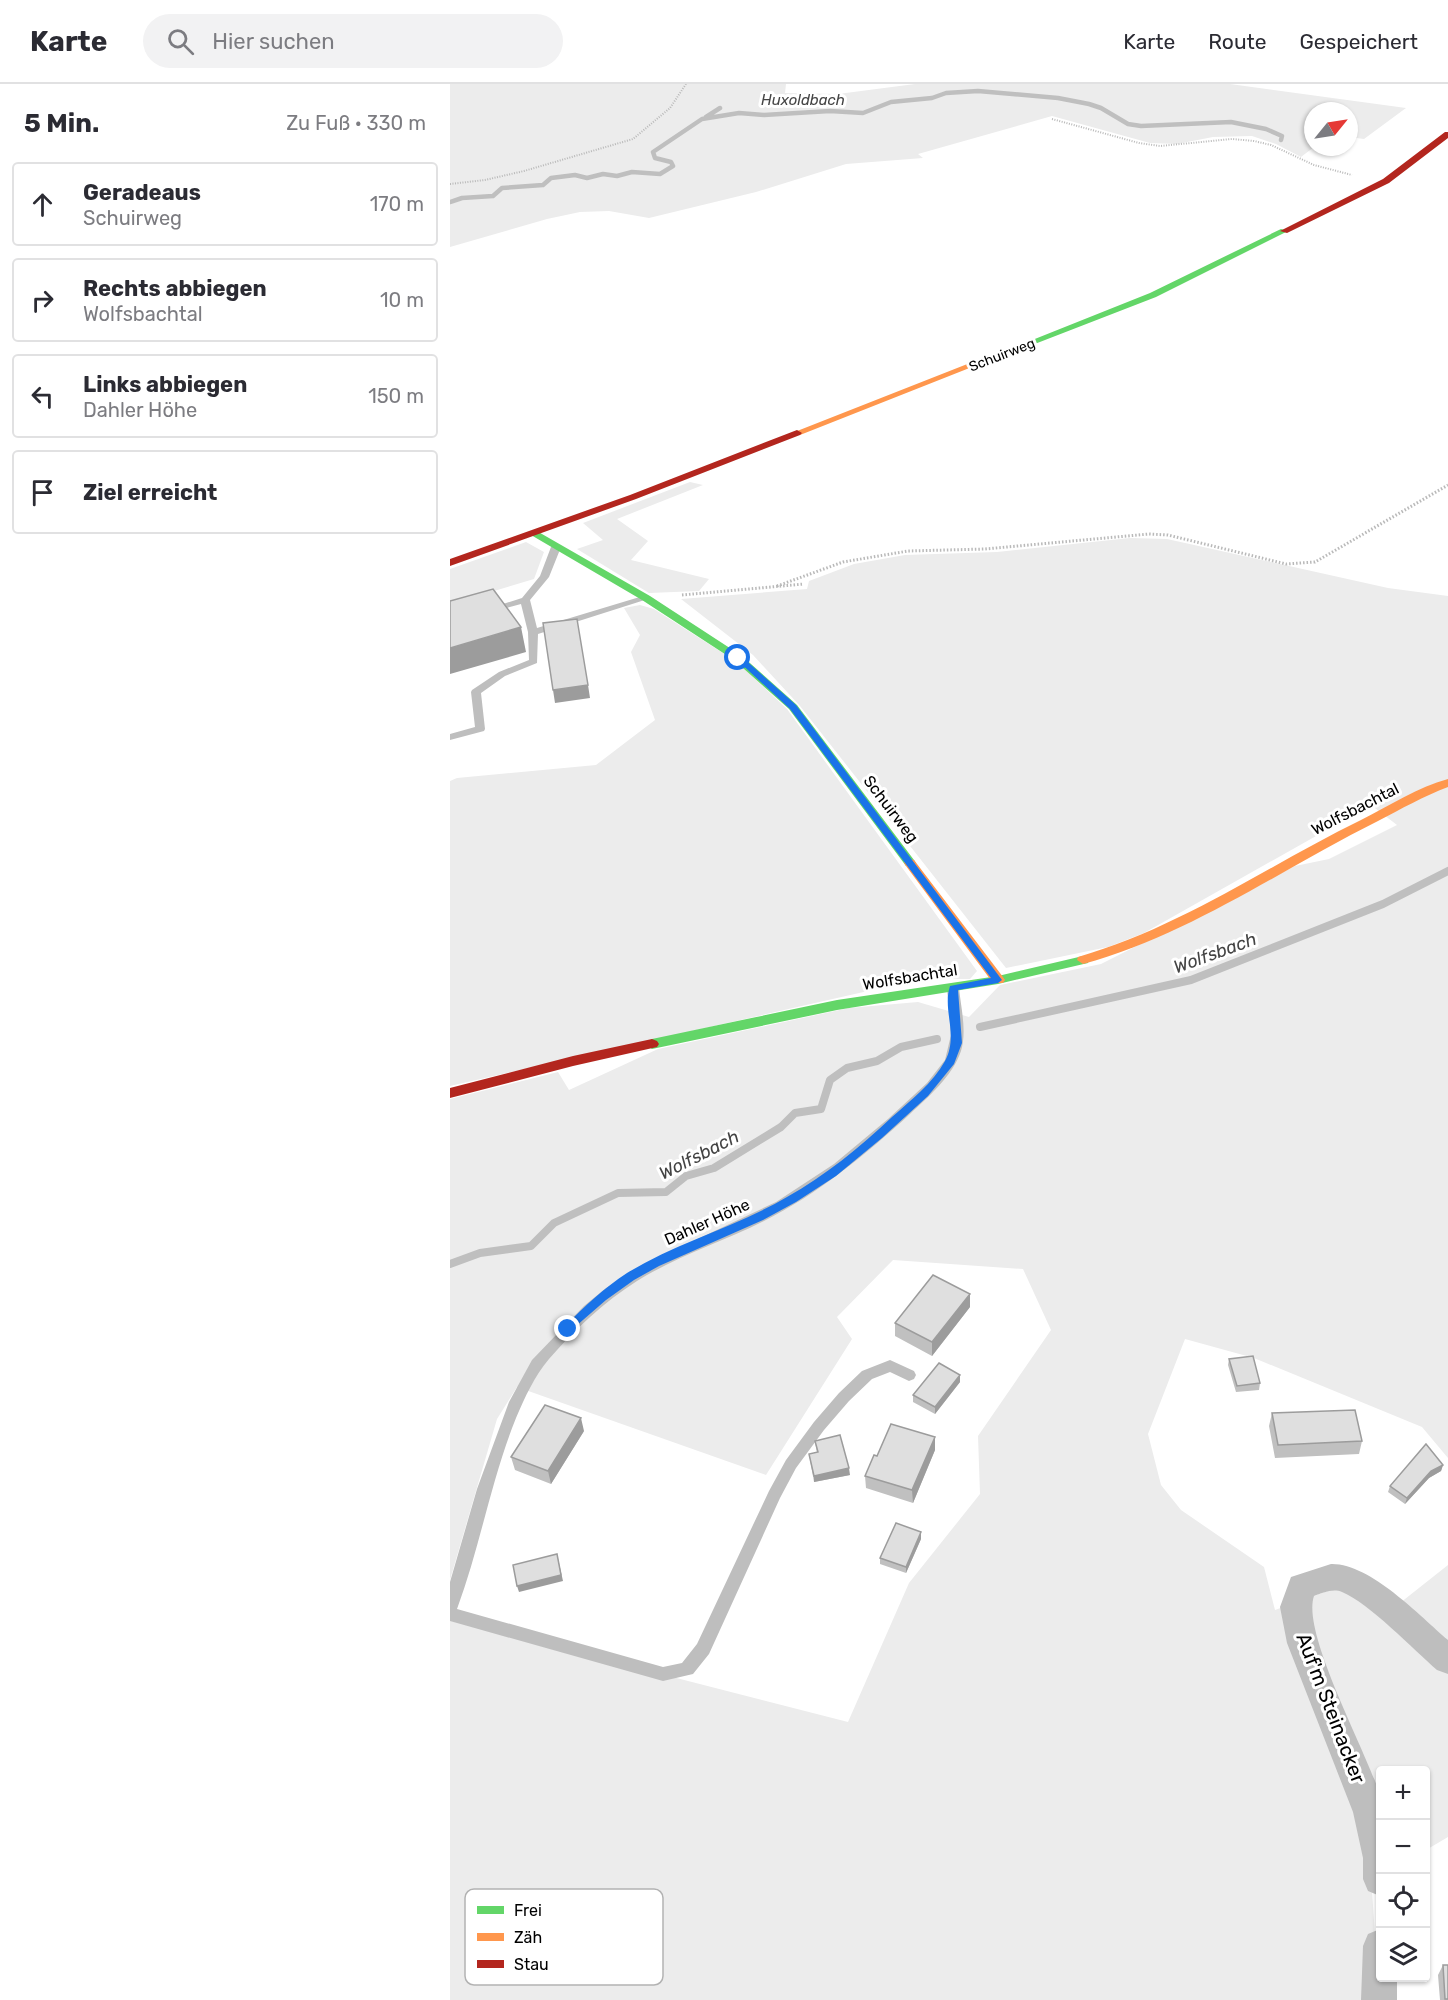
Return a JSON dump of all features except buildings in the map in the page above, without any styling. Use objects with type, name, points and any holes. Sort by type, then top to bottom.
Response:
[{"type":"street","name":"Schuirweg","points":[[450,563],[535,533],[1153,295],[1386,181],[1448,134]]},
{"type":"street","name":"Schuirweg","points":[[535,533],[646,598],[738,658],[793,707],[998,980]]},
{"type":"street","name":"Wolfsbachtal","points":[[450,1093],[573,1061],[837,1005],[998,980],[1104,955],[1168,931],[1292,860],[1421,794],[1448,783]]},
{"type":"street","name":"Auf'm Steinacker","points":[[1380,1874],[1380,1858],[1370,1812],[1303,1643],[1295,1607],[1302,1587],[1322,1578],[1343,1578],[1366,1592],[1448,1660]]},
{"type":"street","points":[[1379,1982],[1379,2000]]},
{"type":"lane","points":[[482,612],[525,600],[544,577],[556,547]]},
{"type":"lane","points":[[533,632],[646,598]]},
{"type":"lane","points":[[450,737],[480,729],[476,692],[502,674],[534,661],[533,632],[525,600]]},
{"type":"lane","name":"Dahler Höhe","points":[[450,1607],[505,1427],[530,1374],[568,1329],[602,1297],[631,1276],[792,1200],[832,1173],[878,1136],[924,1093],[949,1064],[957,1043],[953,988]]},
{"type":"lane","points":[[450,1614],[663,1674],[687,1669],[703,1649],[785,1474],[819,1426],[867,1375],[890,1366],[909,1376]]},
{"type":"path","points":[[450,184],[485,180],[524,171],[633,139],[670,108],[686,84]]},
{"type":"path","points":[[1052,119],[1139,143],[1160,146],[1232,139],[1254,141],[1271,145],[1314,165],[1386,181]]},
{"type":"path","points":[[777,586],[843,562],[908,550],[985,549],[1149,534],[1168,535],[1286,564],[1315,562],[1448,485]]},
{"type":"path","points":[[646,598],[804,584]]},
{"type":"shaded area","points":[[450,84],[786,84],[785,93],[838,94],[915,84],[1230,84],[1406,108],[1364,139],[1358,138],[1358,102],[1304,102],[1304,155],[1301,157],[1276,144],[1252,136],[1213,137],[1177,144],[1150,143],[1052,116],[918,154],[923,158],[846,164],[756,192],[649,218],[609,211],[580,212],[547,219],[450,247]]},
{"type":"shaded area","points":[[690,482],[703,485],[617,519],[648,541],[631,560],[709,579],[699,591],[649,593],[577,549],[603,540],[583,523]]},
{"type":"shaded area","points":[[1130,538],[1167,539],[1388,588],[1448,596],[1448,1458],[1422,1427],[1254,1358],[1185,1339],[1148,1434],[1161,1485],[1181,1510],[1264,1567],[1275,1610],[1344,1585],[1381,1618],[1448,1565],[1448,1837],[1430,1848],[1430,1766],[1376,1766],[1376,1862],[1370,1861],[1376,1951],[1375,2000],[450,2000],[450,1620],[848,1722],[909,1583],[980,1494],[978,1436],[1051,1330],[1023,1269],[893,1260],[837,1317],[852,1339],[766,1475],[517,1387],[497,1419],[450,1580],[450,1099],[558,1072],[569,1090],[658,1049],[849,1008],[918,1002],[969,1017],[1000,985],[1101,964],[1295,866],[1329,859],[1397,825],[1371,805],[1144,933],[1108,947],[1006,968],[800,706],[753,655],[681,599],[807,589],[809,581],[854,564],[905,555],[997,552]]},
{"type":"shaded area","points":[[526,542],[544,552],[534,579],[450,604],[450,569]]},
{"type":"shaded area","points":[[640,605],[654,609],[737,662],[787,709],[977,971],[970,979],[921,979],[450,1086],[450,781],[457,778],[596,765],[655,720],[631,652],[640,635],[624,608]]},
{"type":"waterway","name":"Huxoldbach","points":[[450,202],[462,198],[493,196],[502,188],[543,185],[551,178],[575,175],[587,178],[603,174],[617,176],[632,172],[660,174],[673,166],[671,162],[655,158],[653,152],[702,119],[739,113],[764,115],[830,111],[863,113],[891,102],[932,98],[946,93],[978,91],[1058,98],[1101,108],[1128,124],[1141,126],[1231,122],[1266,129],[1282,136],[1281,140]]},
{"type":"waterway","points":[[706,117],[720,108]]},
{"type":"waterway","name":"Wolfsbach","points":[[980,1027],[1191,980],[1383,904],[1448,871]]},
{"type":"waterway","name":"Wolfsbach","points":[[450,1264],[480,1253],[531,1246],[554,1223],[618,1193],[666,1192],[686,1176],[714,1168],[781,1127],[795,1113],[821,1109],[830,1080],[847,1068],[877,1061],[901,1047],[937,1039]]},
{"type":"traffic: fast","points":[[1011,350],[1153,295],[1284,231]]},
{"type":"traffic: fast","points":[[535,533],[646,598],[738,658],[793,707],[910,863]]},
{"type":"traffic: fast","points":[[652,1044],[837,1005],[998,980],[1083,960]]},
{"type":"traffic: slow","points":[[797,433],[1011,350]]},
{"type":"traffic: slow","points":[[1083,960],[1140,942],[1166,930],[1327,842],[1431,789],[1448,783]]},
{"type":"traffic: slow","points":[[910,863],[998,980]]},
{"type":"traffic: jam","points":[[1284,231],[1386,181],[1448,134]]},
{"type":"traffic: jam","points":[[450,563],[633,497],[797,433]]},
{"type":"traffic: jam","points":[[450,1093],[573,1061],[652,1044]]},
{"type":"route","points":[[568,1329],[602,1297],[631,1276],[792,1200],[832,1173],[878,1136],[924,1093],[949,1064],[957,1043],[953,988],[998,980],[793,707],[738,658]]}]
